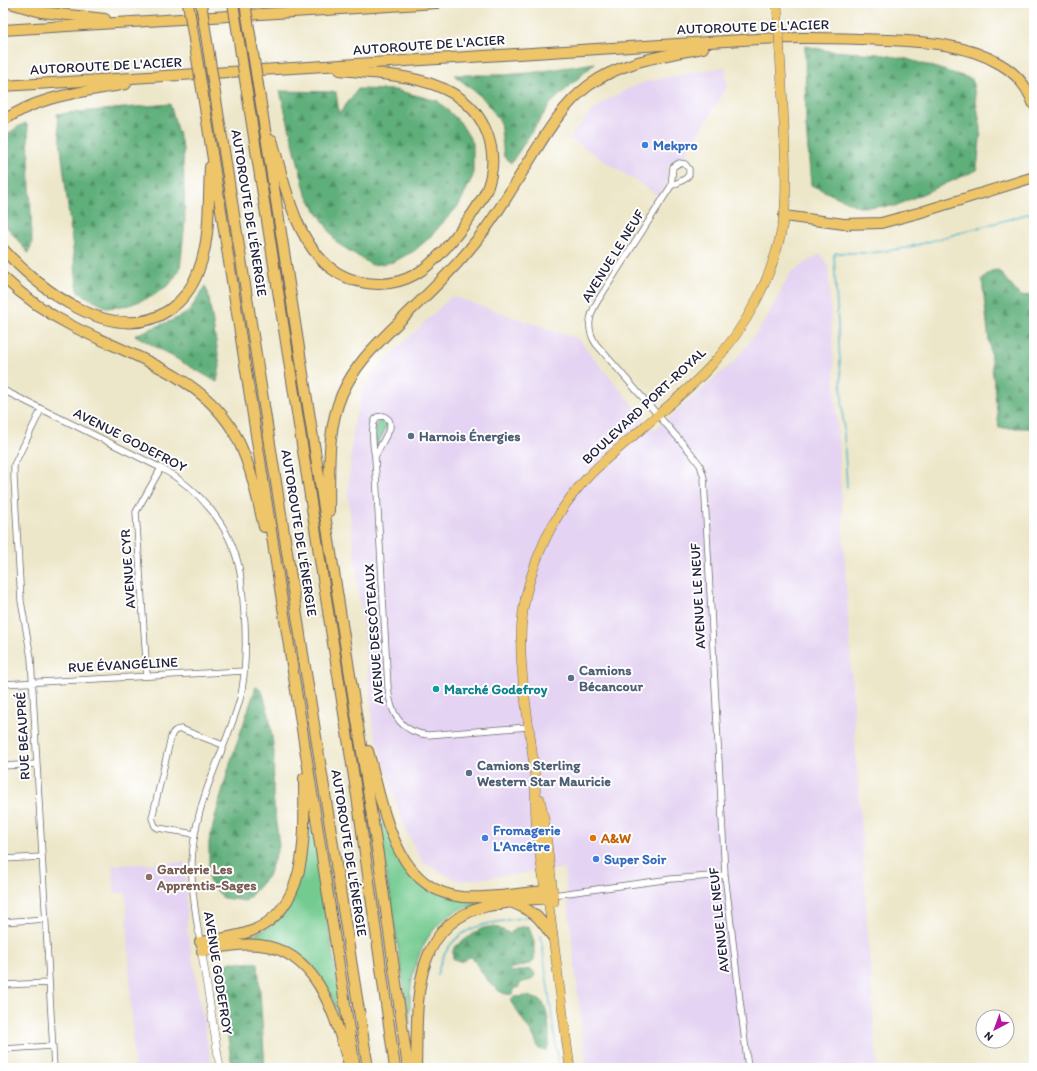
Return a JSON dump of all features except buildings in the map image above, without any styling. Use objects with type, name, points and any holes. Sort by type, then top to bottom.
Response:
[{"type":"highway","points":[[10,3],[24,8],[46,12],[135,22]]},
{"type":"highway","points":[[188,3],[355,1068]]},
{"type":"highway","name":"AUTOROUTE DE L'ÉNERGIE","points":[[201,3],[368,1068]]},
{"type":"highway","name":"AUTOROUTE DE L'ÉNERGIE","points":[[233,3],[358,803],[395,1068]]},
{"type":"highway","points":[[245,3],[387,910],[408,1068]]},
{"type":"highway","points":[[280,13],[330,3]]},
{"type":"highway","points":[[3,30],[437,3]]},
{"type":"highway","name":"AUTOROUTE DE L'ACIER","points":[[3,86],[743,40],[857,38],[936,44],[959,48],[988,58],[1004,66],[1016,77],[1027,91],[1034,105]]},
{"type":"highway","points":[[329,539],[331,438],[337,406],[352,374],[369,351],[446,276],[473,246],[498,211],[565,108],[591,83],[624,67],[655,57],[743,40]]},
{"type":"highway","points":[[260,98],[292,206],[306,238],[324,262],[345,277],[372,284],[399,281],[421,271],[435,259],[456,235],[476,208],[487,188],[492,169],[492,155],[489,138],[481,120],[473,108],[462,99],[442,88],[424,81],[384,74],[306,67]]},
{"type":"highway","points":[[3,121],[32,105],[56,97],[168,76]]},
{"type":"highway","points":[[3,249],[21,267],[46,287],[72,304],[97,317],[111,321],[131,322],[144,321],[162,314],[185,295],[201,266],[208,224],[211,145]]},
{"type":"highway","points":[[784,216],[844,224],[881,222],[918,214],[1034,177]]},
{"type":"highway","points":[[3,277],[52,315],[181,379],[199,392],[218,410],[235,435],[248,464],[256,490],[281,595]]},
{"type":"highway","points":[[355,703],[390,832],[403,858],[418,876],[437,889],[450,895],[461,897],[548,895]]},
{"type":"highway","points":[[201,946],[244,934],[256,929],[273,918],[289,898],[298,875],[304,839],[304,744]]},
{"type":"highway","points":[[416,1068],[418,991],[425,964],[434,944],[445,929],[462,915],[487,906],[513,903],[548,895]]},
{"type":"highway","points":[[513,903],[528,909],[537,916],[552,936]]},
{"type":"highway","points":[[201,946],[260,945],[280,951],[298,961],[313,976],[328,1001],[337,1023],[351,1068]]},
{"type":"main road","name":"BOULEVARD PORT-ROYAL","points":[[565,1025],[558,987],[552,936],[548,895],[544,818],[535,779],[520,658],[521,622],[528,586],[540,549],[556,519],[580,485],[608,458],[689,388],[710,367],[743,323],[757,298],[769,269],[784,216],[786,167],[777,3]]},
{"type":"main road","name":"BOULEVARD PORT-ROYAL","points":[[548,895],[560,953],[565,1025],[570,1068]]},
{"type":"street","name":"AVENUE LE NEUF","points":[[671,186],[597,302],[591,314],[589,324],[591,335],[596,344],[700,465],[704,478],[725,875],[748,1068]]},
{"type":"street","name":"AVENUE GODEFROY","points":[[3,390],[161,468],[181,480],[204,500],[218,519],[232,546],[239,568],[243,595],[246,648],[244,671],[240,700],[205,793],[195,834],[191,880],[220,1068]]},
{"type":"street","name":"RUE BEAUPRÉ","points":[[41,410],[17,457],[14,465],[14,471],[21,601],[29,647],[32,682],[54,1068]]},
{"type":"street","name":"AVENUE DESCÔTEAUX","points":[[375,457],[390,426],[389,420],[384,416],[376,418],[373,423],[373,448],[375,457],[388,688],[390,702],[395,716],[408,728],[420,734],[428,735],[528,727]]},
{"type":"street","name":"AVENUE CYR","points":[[147,675],[136,512],[161,468]]},
{"type":"street","name":"RUE ÉVANGÉLINE","points":[[3,684],[147,675],[244,671]]},
{"type":"street","points":[[195,834],[158,828],[153,823],[152,818],[172,732],[181,729],[223,745]]},
{"type":"street","points":[[3,766],[36,764]]},
{"type":"street","points":[[3,859],[42,857]]},
{"type":"street","points":[[548,895],[670,879],[725,875]]},
{"type":"street","points":[[3,922],[46,919]]},
{"type":"street","points":[[3,985],[49,983]]},
{"type":"street","points":[[3,1049],[53,1046]]},
{"type":"shaded area","points":[[725,67],[727,87],[684,158],[676,159],[668,165],[667,181],[659,196],[569,138],[591,112],[625,90],[648,81]]},
{"type":"shaded area","points":[[820,254],[828,265],[855,737],[877,1068],[586,1068],[564,868],[462,881],[423,863],[404,827],[374,731],[348,494],[353,426],[362,393],[374,371],[452,296],[578,339],[654,430],[735,361],[765,321],[791,272]]},
{"type":"shaded area","points":[[185,862],[187,929],[212,1068],[134,1068],[126,893],[115,893],[112,865]]},
{"type":"green space","points":[[805,46],[829,51],[879,54],[907,59],[972,79],[981,129],[977,170],[895,206],[859,207],[811,185],[806,126]]},
{"type":"green space","points":[[595,63],[551,103],[511,163],[504,157],[500,121],[483,98],[454,75],[504,75],[537,72]]},
{"type":"green space","points":[[358,89],[395,90],[438,101],[460,122],[473,143],[473,176],[459,205],[428,239],[414,251],[393,262],[382,264],[372,265],[337,243],[306,194],[280,91],[336,92],[339,114]]},
{"type":"green space","points":[[170,104],[183,148],[185,222],[180,269],[170,284],[151,297],[129,305],[107,308],[78,292],[57,114]]},
{"type":"green space","points":[[26,123],[28,129],[32,244],[28,253],[3,222],[3,140],[13,130]]},
{"type":"green space","points":[[998,270],[1020,296],[1034,295],[1034,428],[999,428],[982,279],[991,271]]},
{"type":"green space","points":[[205,286],[208,293],[220,366],[217,382],[135,335],[189,312]]},
{"type":"green space","points":[[380,420],[385,421],[387,425],[376,448],[375,433]]},
{"type":"green space","points":[[256,687],[262,691],[269,715],[274,752],[273,796],[279,846],[268,876],[246,901],[223,898],[209,881],[209,842],[231,760]]},
{"type":"green space","points":[[379,817],[420,881],[477,902],[476,905],[461,909],[441,922],[426,941],[420,952],[411,986],[410,1026],[378,818]]},
{"type":"green space","points":[[311,823],[342,1019],[339,1018],[332,997],[313,966],[296,953],[249,939],[250,936],[270,927],[284,913],[308,826]]},
{"type":"green space","points":[[526,926],[529,927],[534,942],[534,960],[532,963],[510,969],[509,971],[512,972],[530,969],[535,975],[531,980],[520,983],[518,988],[514,988],[512,994],[506,994],[494,987],[472,957],[462,961],[454,960],[453,950],[455,947],[485,927],[495,927],[510,933],[516,928]]},
{"type":"green space","points":[[231,962],[258,963],[265,1068],[232,1068],[220,975],[224,966]]},
{"type":"green space","points":[[528,996],[542,1002],[547,1012],[549,1040],[547,1050],[544,1051],[539,1049],[534,1037],[511,1002],[511,999],[514,997]]},
{"type":"waterway","points":[[847,487],[835,253],[870,253],[906,248],[1034,212]]},
{"type":"waterway","points":[[437,975],[442,958],[459,936],[482,925],[526,917]]},
{"type":"waterway","points":[[541,936],[559,1068]]},
{"type":"place","name":"Mekpro","points":[[645,145]]},
{"type":"place","name":"Harnois Énergies","points":[[411,436]]},
{"type":"place","name":"Camions Bécancour","points":[[571,678]]},
{"type":"place","name":"Marché Godefroy","points":[[436,689]]},
{"type":"place","name":"Camions Sterling Western Star Mauricie","points":[[469,773]]},
{"type":"place","name":"Fromagerie L'Ancêtre","points":[[485,838]]},
{"type":"place","name":"A&W","points":[[593,838]]},
{"type":"place","name":"Super Soir","points":[[596,859]]},
{"type":"place","name":"Garderie Les Apprentis-Sages","points":[[149,877]]}]
